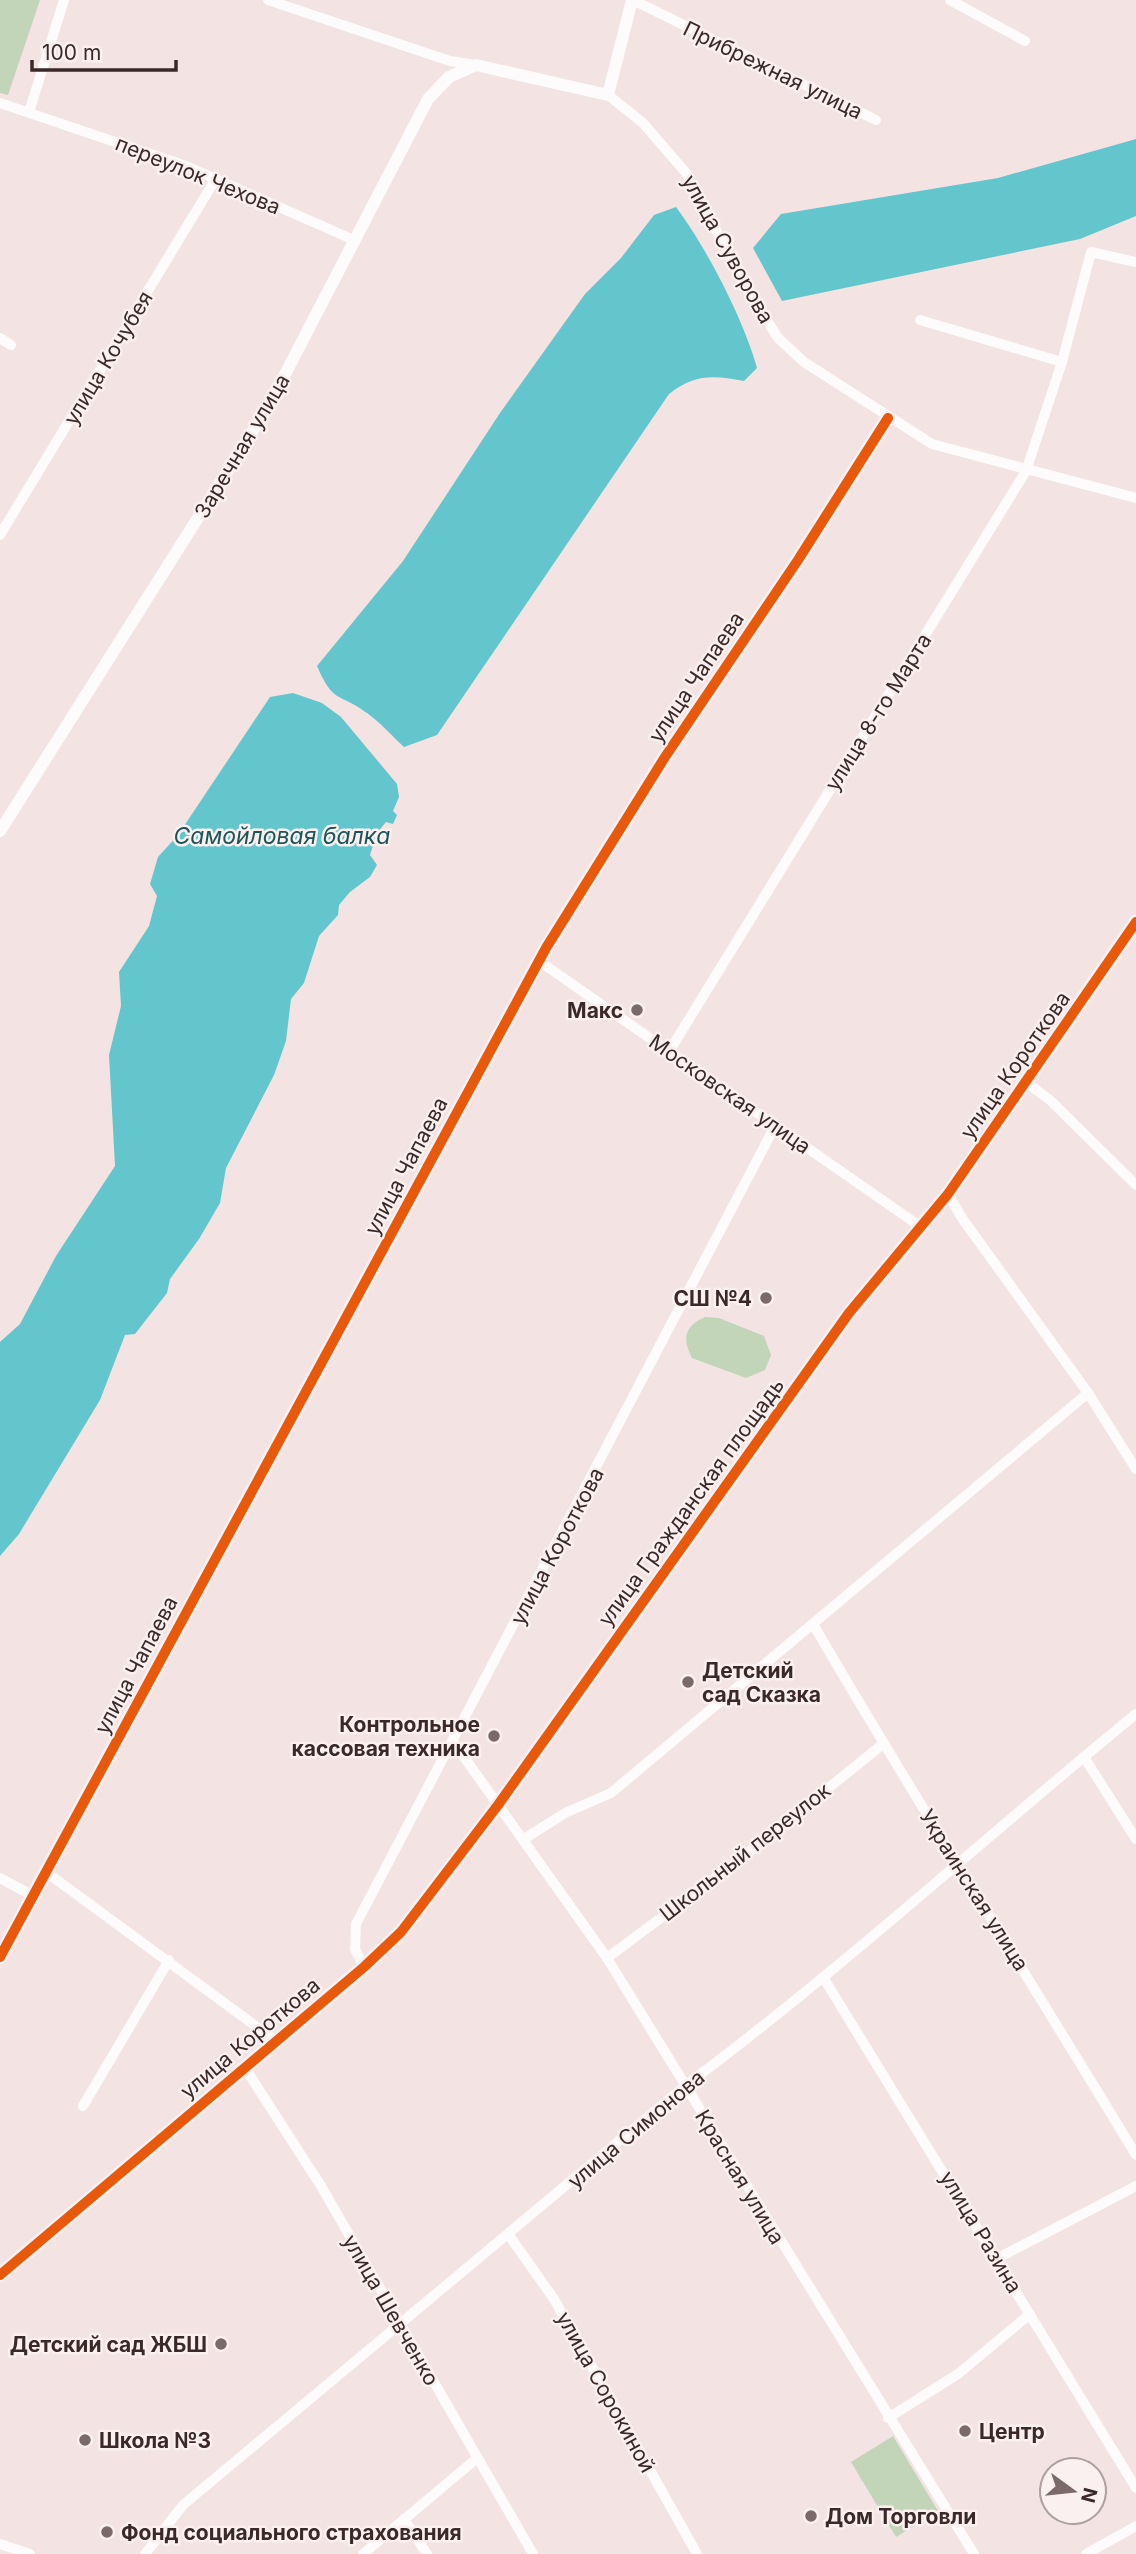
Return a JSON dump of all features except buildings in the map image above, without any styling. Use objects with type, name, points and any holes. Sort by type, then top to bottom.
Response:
[{"type":"main road","points":[[608,95],[632,0]]},
{"type":"main road","name":"улица Суворова","points":[[476,65],[608,95]]},
{"type":"main road","name":"Заречная улица","points":[[0,831],[161,582],[268,407],[428,99],[449,77],[476,65]]},
{"type":"street","points":[[29,112],[64,0]]},
{"type":"street","points":[[268,0],[450,61],[476,65]]},
{"type":"street","name":"Прибрежная улица","points":[[632,0],[876,120]]},
{"type":"street","points":[[950,0],[1025,41]]},
{"type":"street","name":"улица Суворова","points":[[608,95],[643,123],[687,174],[743,282],[778,338],[804,362],[932,444],[1136,498]]},
{"type":"street","name":"переулок Чехова","points":[[0,103],[186,166],[354,240]]},
{"type":"street","name":"улица Кочубея","points":[[0,535],[215,180]]},
{"type":"street","name":"улица 8-го Марта","points":[[670,1050],[1026,471],[1062,362],[1091,252],[1136,262]]},
{"type":"street","points":[[920,320],[1062,362]]},
{"type":"street","points":[[0,338],[11,345]]},
{"type":"street","name":"улица Чапаева","points":[[0,1957],[539,961],[665,757],[798,560],[888,418]]},
{"type":"street","name":"улица Короткова","points":[[921,1227],[948,1194],[1132,938],[1136,922]]},
{"type":"street","name":"Московская улица","points":[[539,961],[921,1227]]},
{"type":"street","points":[[1027,1083],[1050,1100],[1136,1185]]},
{"type":"street","name":"улица Короткова","points":[[364,1967],[355,1949],[356,1924],[454,1743],[775,1126]]},
{"type":"street","points":[[948,1194],[962,1218],[1088,1393],[1136,1469]]},
{"type":"street","name":"улица Гражданская площадь","points":[[498,1805],[849,1313],[921,1227]]},
{"type":"street","points":[[524,1839],[565,1813],[611,1793],[1088,1393]]},
{"type":"street","name":"Украинская улица","points":[[813,1624],[883,1744],[960,1864],[1136,2155]]},
{"type":"street","name":"улица Симонова","points":[[145,2554],[183,2505],[686,2085],[823,1978],[1136,1714]]},
{"type":"street","name":"Красная улица","points":[[454,1743],[607,1958],[974,2554]]},
{"type":"street","name":"Школьный переулок","points":[[607,1958],[748,1853],[883,1744]]},
{"type":"street","points":[[1084,1757],[1136,1839]]},
{"type":"street","name":"улица Короткова","points":[[0,2275],[364,1967],[401,1932],[498,1805]]},
{"type":"street","points":[[46,1872],[169,1959],[275,2041]]},
{"type":"street","points":[[0,1878],[33,1896]]},
{"type":"street","points":[[83,2106],[169,1959]]},
{"type":"street","name":"улица Разина","points":[[823,1978],[998,2258],[1136,2488]]},
{"type":"street","name":"улица Шевченко","points":[[245,2068],[321,2186],[533,2554]]},
{"type":"street","points":[[998,2258],[1136,2186]]},
{"type":"street","name":"улица Сорокиной","points":[[508,2234],[554,2300],[697,2554]]},
{"type":"street","points":[[888,2418],[958,2374],[1030,2314]]},
{"type":"street","points":[[363,2554],[476,2459]]},
{"type":"street","points":[[404,2519],[427,2554]]},
{"type":"street","points":[[1086,2554],[1136,2526]]},
{"type":"street","points":[[0,2544],[30,2554]]},
{"type":"green space","points":[[0,0],[40,0],[8,95],[0,93]]},
{"type":"green space","points":[[705,1317],[719,1318],[764,1336],[771,1355],[765,1370],[746,1378],[692,1358],[687,1345],[687,1334],[693,1325]]},
{"type":"green space","points":[[893,2436],[938,2511],[896,2537],[851,2462]]},
{"type":"water","points":[[1136,139],[1136,216],[1080,239],[782,301],[753,248],[781,214],[998,178]]},
{"type":"water","points":[[676,207],[723,284],[757,368],[744,381],[704,378],[678,387],[669,394],[437,735],[404,747],[372,717],[333,692],[317,666],[403,561],[500,413],[585,294],[621,258],[654,215]]},
{"type":"water","name":"Самойловая балка","points":[[293,693],[322,703],[341,717],[397,784],[399,797],[393,811],[397,815],[393,824],[386,822],[377,833],[370,855],[377,865],[370,877],[350,892],[339,905],[338,915],[319,936],[304,983],[291,999],[286,1041],[274,1075],[226,1168],[220,1203],[199,1239],[170,1279],[167,1293],[135,1334],[125,1335],[100,1400],[19,1534],[0,1556],[0,1342],[20,1324],[56,1256],[115,1166],[109,1055],[121,1006],[119,972],[149,926],[157,896],[150,884],[158,857],[178,835],[270,697]]},
{"type":"cycle path","points":[[0,1957],[546,948],[665,757],[798,560],[888,418]]},
{"type":"cycle path","points":[[0,2275],[364,1967],[401,1932],[498,1805],[849,1313],[948,1194],[1136,922]]},
{"type":"place","name":"Макс","points":[[637,1010]]},
{"type":"place","name":"СШ №4","points":[[766,1298]]},
{"type":"place","name":"Детский сад Сказка","points":[[688,1682]]},
{"type":"place","name":"Контрольное кассовая техника","points":[[494,1736]]},
{"type":"place","name":"Детский сад ЖБШ","points":[[221,2344]]},
{"type":"place","name":"Центр","points":[[965,2431]]},
{"type":"place","name":"Школа №3","points":[[85,2440]]},
{"type":"place","name":"Дом Торговли","points":[[811,2516]]},
{"type":"place","name":"Фонд социального страхования","points":[[107,2532]]}]
